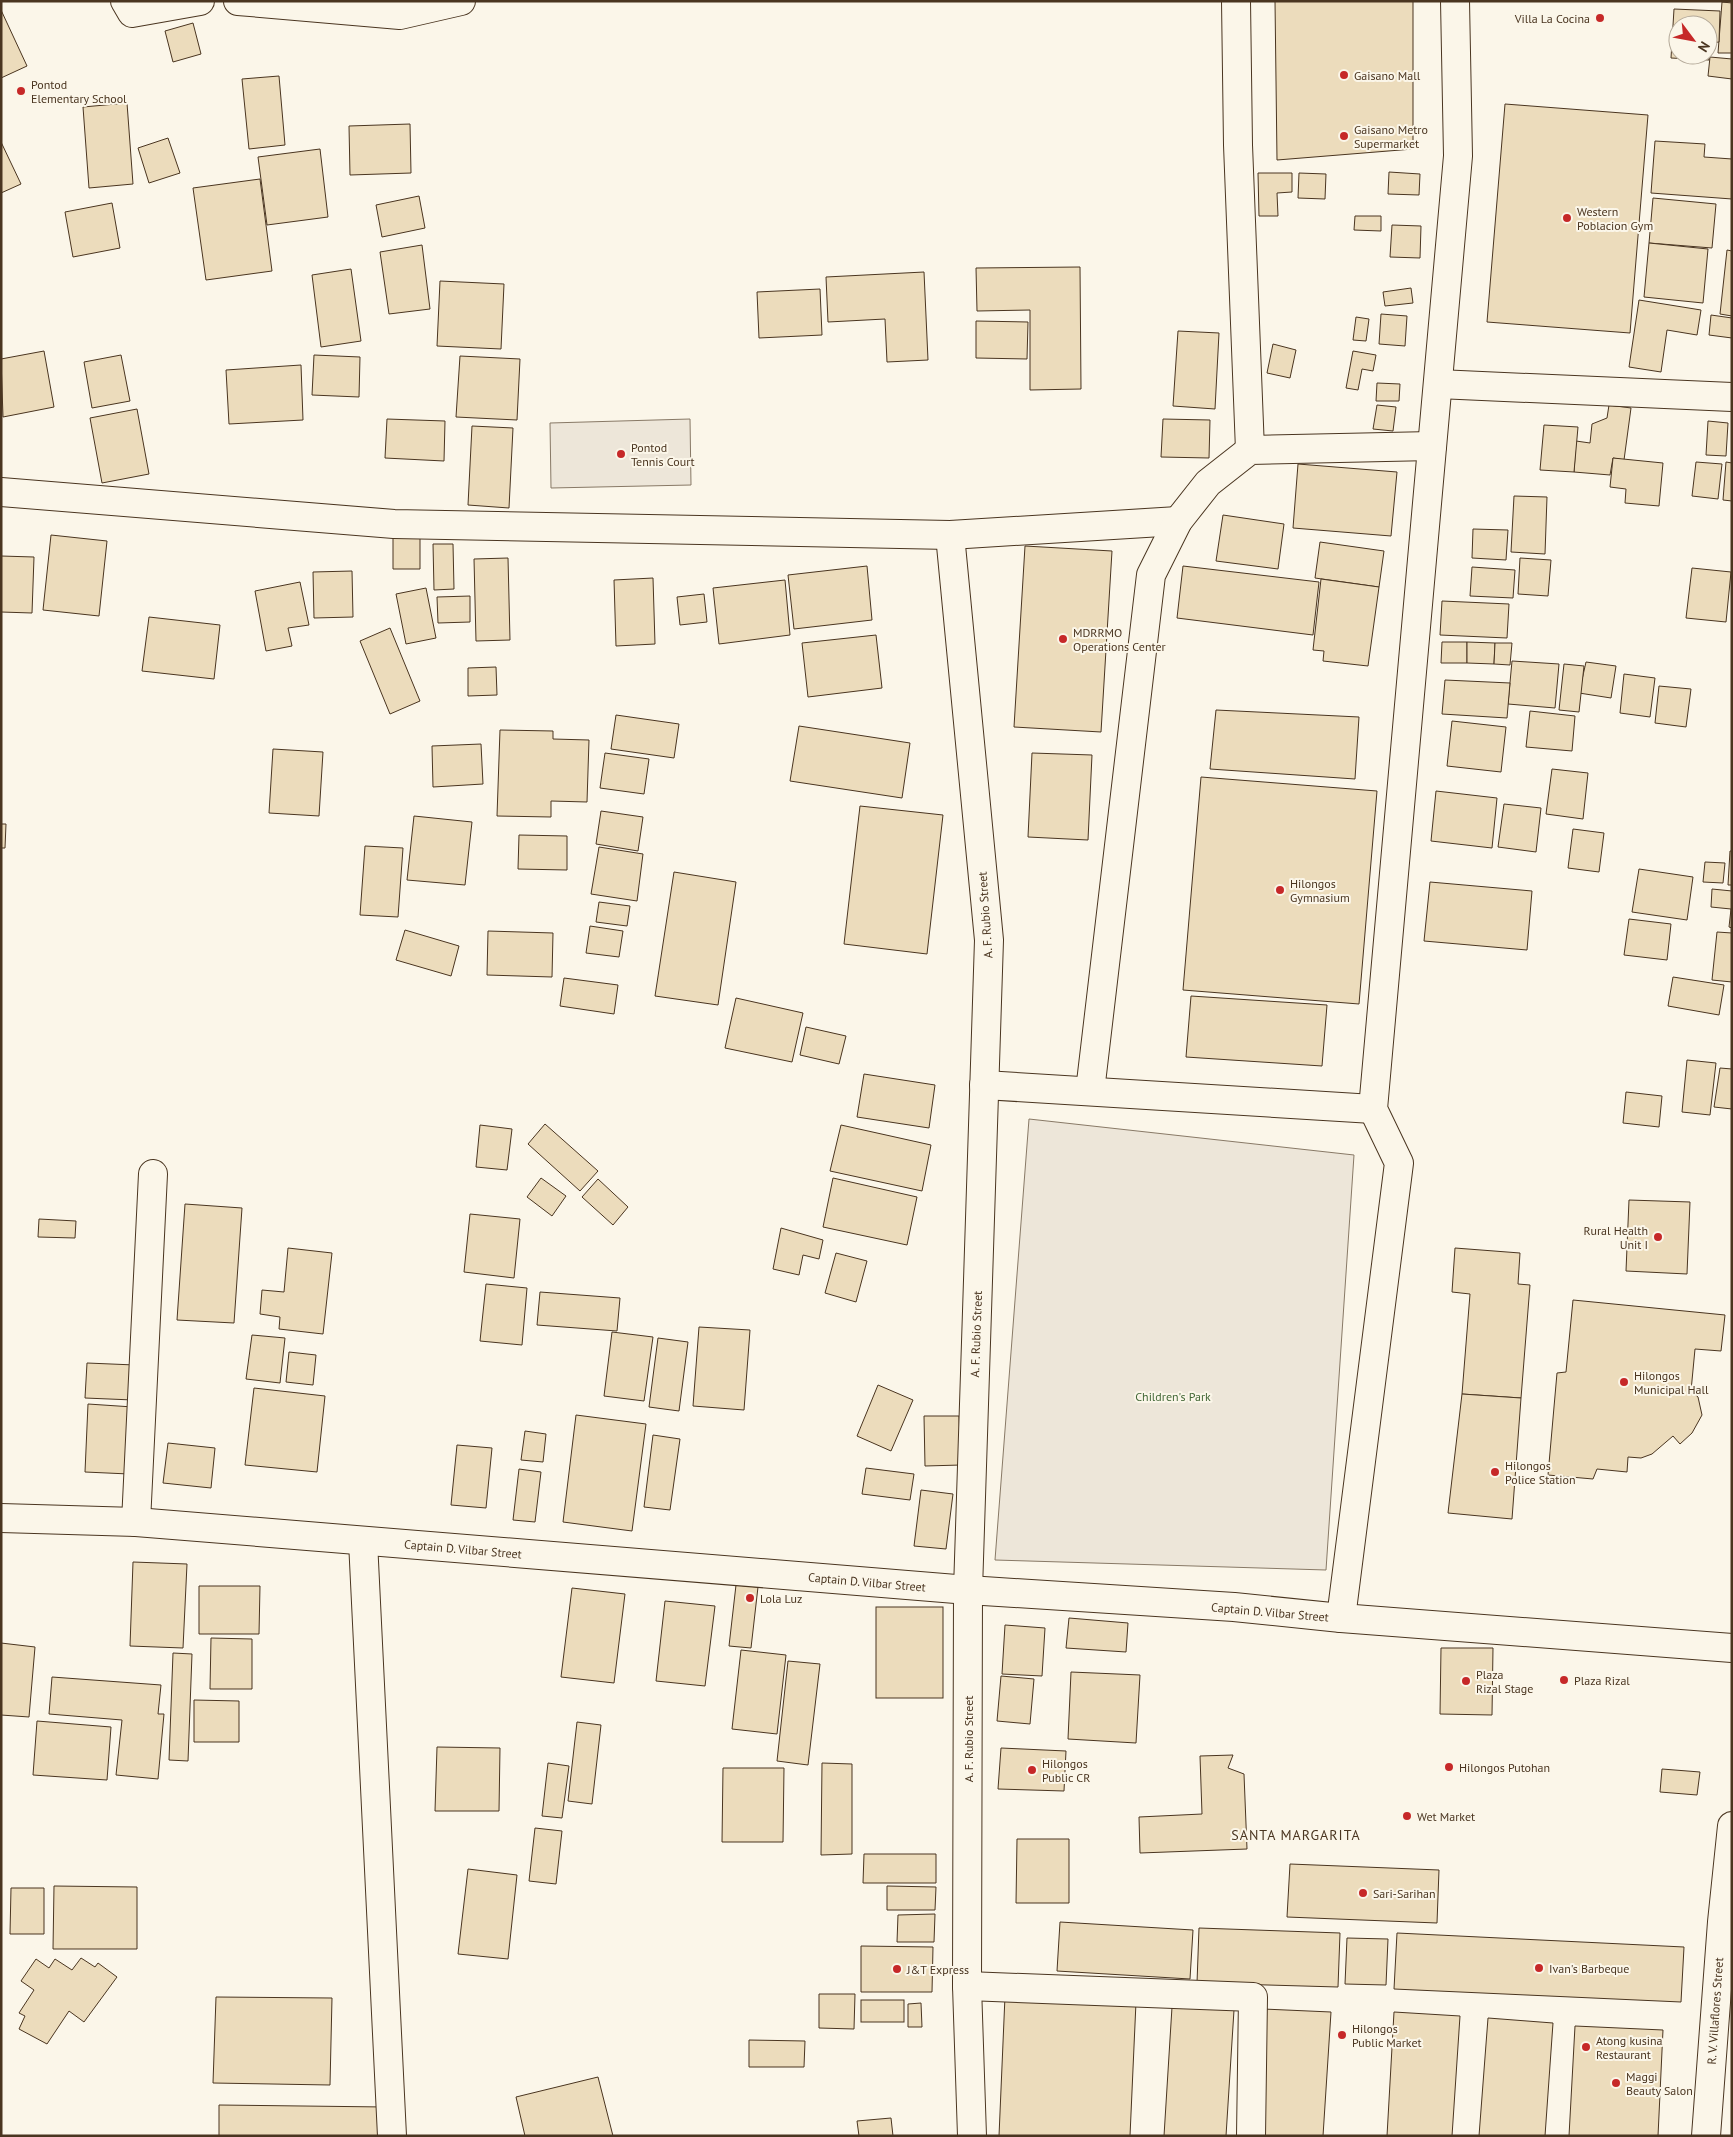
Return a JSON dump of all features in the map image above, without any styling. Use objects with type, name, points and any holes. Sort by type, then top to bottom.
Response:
[{"type":"street","points":[[125,1],[132,13],[200,1]]},
{"type":"street","points":[[238,1],[397,8],[461,1]]},
{"type":"street","points":[[1236,1],[1238,145],[1250,450]]},
{"type":"street","points":[[1341,1618],[1399,1163],[1373,1109],[1458,156],[1455,1]]},
{"type":"street","points":[[1438,384],[1732,397]]},
{"type":"street","points":[[1090,1092],[1151,575],[1178,521],[1208,483],[1250,450],[1432,446]]},
{"type":"street","points":[[1,492],[394,524],[950,535],[1178,521]]},
{"type":"street","name":"A. F. Rubio Street","points":[[950,535],[989,940],[968,1590],[967,1986],[972,2136]]},
{"type":"street","points":[[984,1085],[1373,1109]]},
{"type":"street","points":[[136,1522],[153,1174]]},
{"type":"street","name":"Captain D. Vilbar Street","points":[[1,1518],[136,1522],[968,1590],[1234,1607],[1341,1618],[1732,1648]]},
{"type":"street","points":[[363,1541],[392,2136]]},
{"type":"street","name":"R. V. Villaflores Street","points":[[1706,2136],[1722,1922],[1732,1826]]},
{"type":"street","points":[[967,1986],[1253,1997],[1251,2136]]},
{"type":"green space","name":"Pontod Tennis Court","points":[[690,419],[691,485],[551,488],[550,423]]},
{"type":"green space","name":"Children's Park","points":[[1029,1119],[1354,1155],[1326,1570],[995,1560]]},
{"type":"building","name":"Gaisano Mall","points":[[1275,1],[1413,1],[1413,149],[1277,160]]},
{"type":"building","points":[[1722,2],[1732,3],[1732,53],[1718,53]]},
{"type":"building","points":[[1674,9],[1720,11],[1719,42],[1718,15],[1674,15]]},
{"type":"building","points":[[1,10],[27,66],[1,78]]},
{"type":"building","points":[[193,23],[201,54],[173,62],[165,31]]},
{"type":"building","points":[[1718,58],[1732,59],[1732,79],[1708,76],[1709,65],[1718,65]]},
{"type":"building","points":[[279,76],[285,145],[249,149],[242,79]]},
{"type":"building","points":[[127,103],[133,184],[89,188],[83,107]]},
{"type":"building","name":"Western Poblacion Gym","points":[[1505,104],[1648,115],[1630,333],[1487,322]]},
{"type":"building","points":[[410,124],[411,173],[350,175],[349,126]]},
{"type":"building","points":[[168,138],[180,173],[149,183],[138,148]]},
{"type":"building","points":[[1655,141],[1705,144],[1704,157],[1732,159],[1732,199],[1651,193]]},
{"type":"building","points":[[1,142],[21,184],[1,193]]},
{"type":"building","points":[[320,149],[328,217],[267,225],[258,157]]},
{"type":"building","points":[[1389,172],[1420,174],[1419,195],[1388,194]]},
{"type":"building","points":[[1258,173],[1292,173],[1292,192],[1277,193],[1278,216],[1259,216]]},
{"type":"building","points":[[1299,173],[1326,174],[1325,199],[1298,198]]},
{"type":"building","points":[[260,179],[272,271],[206,280],[193,188]]},
{"type":"building","points":[[419,196],[425,228],[382,237],[376,205]]},
{"type":"building","points":[[1653,198],[1716,204],[1712,248],[1649,243]]},
{"type":"building","points":[[112,203],[120,248],[73,257],[65,212]]},
{"type":"building","points":[[1355,216],[1381,216],[1381,231],[1354,230]]},
{"type":"building","points":[[1392,225],[1421,226],[1420,258],[1390,257]]},
{"type":"building","points":[[1649,243],[1708,249],[1703,303],[1644,297]]},
{"type":"building","points":[[422,245],[430,309],[389,314],[380,252]]},
{"type":"building","points":[[1727,250],[1732,251],[1732,316],[1720,314]]},
{"type":"building","points":[[1080,267],[1081,389],[1030,390],[1030,310],[977,311],[976,268]]},
{"type":"building","points":[[351,269],[361,341],[321,347],[312,275]]},
{"type":"building","points":[[924,272],[928,360],[887,362],[885,319],[828,322],[826,277]]},
{"type":"building","points":[[440,281],[504,284],[501,349],[437,346]]},
{"type":"building","points":[[1411,288],[1413,303],[1385,306],[1383,292]]},
{"type":"building","points":[[820,289],[822,335],[759,338],[757,292]]},
{"type":"building","points":[[1639,300],[1701,310],[1697,335],[1667,330],[1661,372],[1629,367]]},
{"type":"building","points":[[1381,314],[1407,316],[1405,346],[1379,344]]},
{"type":"building","points":[[1711,315],[1732,318],[1732,338],[1709,335]]},
{"type":"building","points":[[1356,317],[1369,319],[1366,341],[1353,340]]},
{"type":"building","points":[[976,321],[1028,322],[1027,359],[976,358]]},
{"type":"building","points":[[1178,331],[1219,333],[1215,409],[1173,406]]},
{"type":"building","points":[[1273,344],[1296,350],[1290,378],[1267,373]]},
{"type":"building","points":[[44,351],[54,407],[3,417],[1,359]]},
{"type":"building","points":[[1353,351],[1376,355],[1373,371],[1362,369],[1358,390],[1346,388]]},
{"type":"building","points":[[121,355],[130,401],[92,408],[84,362]]},
{"type":"building","points":[[314,355],[360,357],[359,397],[312,395]]},
{"type":"building","points":[[460,356],[520,359],[517,420],[456,417]]},
{"type":"building","points":[[301,365],[303,420],[229,424],[226,370]]},
{"type":"building","points":[[1377,383],[1400,384],[1399,401],[1376,401]]},
{"type":"building","points":[[1377,405],[1396,407],[1393,431],[1373,429]]},
{"type":"building","points":[[1609,405],[1631,408],[1624,460],[1613,458],[1610,475],[1574,472],[1576,441],[1590,443],[1592,424],[1607,418]]},
{"type":"building","points":[[137,409],[149,474],[102,483],[90,418]]},
{"type":"building","points":[[387,419],[445,421],[444,461],[385,458]]},
{"type":"building","points":[[1163,419],[1210,420],[1209,458],[1161,457]]},
{"type":"building","points":[[1708,421],[1728,423],[1726,456],[1706,455]]},
{"type":"building","points":[[1544,425],[1578,427],[1574,472],[1540,470]]},
{"type":"building","points":[[472,426],[513,428],[509,508],[468,505]]},
{"type":"building","points":[[1613,458],[1663,463],[1659,506],[1625,503],[1626,489],[1610,487]]},
{"type":"building","points":[[1696,462],[1722,464],[1718,499],[1692,496]]},
{"type":"building","points":[[1726,462],[1732,463],[1732,501],[1723,500]]},
{"type":"building","points":[[1298,464],[1397,472],[1391,536],[1293,528]]},
{"type":"building","points":[[1514,496],[1547,497],[1545,554],[1511,552]]},
{"type":"building","points":[[1223,515],[1284,524],[1278,569],[1216,561]]},
{"type":"building","points":[[1473,529],[1508,530],[1506,560],[1472,558]]},
{"type":"building","points":[[51,535],[107,541],[99,616],[43,610]]},
{"type":"building","points":[[420,536],[420,569],[393,569],[393,537]]},
{"type":"building","points":[[1320,542],[1384,551],[1379,587],[1315,578]]},
{"type":"building","points":[[433,544],[453,544],[454,589],[434,590]]},
{"type":"building","name":"MDRRMO Operations Center","points":[[1025,546],[1112,551],[1101,732],[1014,727]]},
{"type":"building","points":[[1,556],[34,557],[32,613],[1,612]]},
{"type":"building","points":[[508,558],[510,640],[476,641],[474,559]]},
{"type":"building","points":[[1520,558],[1551,560],[1548,596],[1518,594]]},
{"type":"building","points":[[867,566],[872,620],[794,629],[788,575]]},
{"type":"building","points":[[1183,566],[1319,582],[1313,635],[1177,618]]},
{"type":"building","points":[[1472,567],[1515,570],[1513,598],[1470,596]]},
{"type":"building","points":[[1692,568],[1731,572],[1726,622],[1686,618]]},
{"type":"building","points":[[352,571],[353,617],[314,618],[313,572]]},
{"type":"building","points":[[653,578],[655,644],[616,646],[614,580]]},
{"type":"building","points":[[1321,579],[1379,587],[1368,666],[1323,661],[1324,651],[1313,650]]},
{"type":"building","points":[[785,580],[790,635],[719,644],[713,588]]},
{"type":"building","points":[[300,582],[309,625],[288,628],[292,646],[266,651],[255,591]]},
{"type":"building","points":[[426,588],[436,638],[406,644],[396,594]]},
{"type":"building","points":[[704,594],[707,622],[680,625],[677,597]]},
{"type":"building","points":[[470,596],[470,622],[438,623],[437,597]]},
{"type":"building","points":[[1442,601],[1509,604],[1507,638],[1440,635]]},
{"type":"building","points":[[149,617],[220,625],[214,679],[142,671]]},
{"type":"building","points":[[390,628],[420,701],[390,714],[360,641]]},
{"type":"building","points":[[876,635],[882,688],[808,697],[802,643]]},
{"type":"building","points":[[1442,642],[1467,642],[1467,663],[1441,663]]},
{"type":"building","points":[[1467,642],[1495,643],[1494,664],[1467,663]]},
{"type":"building","points":[[1495,643],[1512,643],[1510,665],[1494,664]]},
{"type":"building","points":[[1512,661],[1559,664],[1555,708],[1508,704]]},
{"type":"building","points":[[1586,662],[1616,666],[1611,698],[1579,693]]},
{"type":"building","points":[[1564,664],[1584,666],[1579,712],[1559,710]]},
{"type":"building","points":[[496,667],[497,695],[468,696],[468,668]]},
{"type":"building","points":[[1624,674],[1655,678],[1650,717],[1620,713]]},
{"type":"building","points":[[1445,680],[1510,683],[1507,718],[1442,714]]},
{"type":"building","points":[[1659,686],[1691,689],[1686,727],[1655,723]]},
{"type":"building","points":[[1216,710],[1359,717],[1355,779],[1210,769]]},
{"type":"building","points":[[1530,711],[1575,716],[1572,751],[1526,747]]},
{"type":"building","points":[[616,715],[679,724],[674,758],[611,749]]},
{"type":"building","points":[[1452,721],[1506,727],[1501,772],[1447,766]]},
{"type":"building","points":[[799,726],[910,743],[902,798],[790,781]]},
{"type":"building","points":[[500,730],[553,731],[553,739],[589,740],[587,802],[551,801],[551,817],[497,816]]},
{"type":"building","points":[[481,744],[483,784],[433,787],[432,746]]},
{"type":"building","points":[[273,749],[323,752],[319,816],[269,813]]},
{"type":"building","points":[[605,753],[649,759],[644,794],[600,788]]},
{"type":"building","points":[[1032,753],[1092,755],[1088,840],[1028,837]]},
{"type":"building","points":[[1552,769],[1588,773],[1583,819],[1546,814]]},
{"type":"building","name":"Hilongos Gymnasium","points":[[1201,777],[1377,791],[1359,1004],[1183,990]]},
{"type":"building","points":[[1436,791],[1497,798],[1492,848],[1431,841]]},
{"type":"building","points":[[1504,804],[1541,808],[1536,852],[1498,847]]},
{"type":"building","points":[[860,806],[943,815],[927,954],[844,944]]},
{"type":"building","points":[[601,811],[643,817],[638,851],[596,844]]},
{"type":"building","points":[[414,816],[472,822],[465,885],[407,880]]},
{"type":"building","points":[[1,824],[6,824],[5,848],[1,848]]},
{"type":"building","points":[[1573,829],[1604,833],[1599,872],[1568,868]]},
{"type":"building","points":[[519,835],[567,836],[567,870],[518,869]]},
{"type":"building","points":[[365,846],[403,848],[398,917],[360,915]]},
{"type":"building","points":[[599,847],[643,854],[637,901],[591,894]]},
{"type":"building","points":[[1730,851],[1732,851],[1732,885],[1728,885]]},
{"type":"building","points":[[1705,862],[1725,863],[1723,883],[1703,882]]},
{"type":"building","points":[[1639,869],[1693,877],[1687,920],[1632,912]]},
{"type":"building","points":[[674,872],[736,882],[718,1005],[655,996]]},
{"type":"building","points":[[1430,882],[1532,891],[1527,950],[1424,941]]},
{"type":"building","points":[[1712,889],[1732,891],[1732,928],[1729,927],[1731,909],[1711,907]]},
{"type":"building","points":[[599,902],[630,906],[627,926],[596,922]]},
{"type":"building","points":[[1629,919],[1671,924],[1667,960],[1624,955]]},
{"type":"building","points":[[590,926],[623,931],[619,957],[586,953]]},
{"type":"building","points":[[405,930],[459,946],[451,976],[396,960]]},
{"type":"building","points":[[488,931],[553,933],[552,977],[487,975]]},
{"type":"building","points":[[1717,932],[1732,933],[1732,982],[1712,980]]},
{"type":"building","points":[[1673,977],[1724,985],[1719,1015],[1668,1006]]},
{"type":"building","points":[[564,978],[618,985],[614,1014],[560,1006]]},
{"type":"building","points":[[1191,996],[1327,1005],[1322,1066],[1186,1057]]},
{"type":"building","points":[[736,998],[803,1013],[792,1062],[725,1048]]},
{"type":"building","points":[[806,1027],[846,1036],[839,1064],[800,1055]]},
{"type":"building","points":[[1687,1060],[1716,1063],[1710,1115],[1682,1112]]},
{"type":"building","points":[[1720,1068],[1732,1069],[1732,1109],[1714,1107]]},
{"type":"building","points":[[864,1074],[935,1085],[929,1128],[857,1117]]},
{"type":"building","points":[[1626,1092],[1662,1096],[1659,1127],[1623,1123]]},
{"type":"building","points":[[545,1124],[598,1171],[580,1191],[528,1144]]},
{"type":"building","points":[[480,1125],[512,1129],[507,1170],[476,1167]]},
{"type":"building","points":[[841,1125],[931,1145],[922,1191],[830,1171]]},
{"type":"building","points":[[541,1178],[566,1196],[552,1216],[527,1197]]},
{"type":"building","points":[[833,1178],[917,1197],[907,1245],[823,1227]]},
{"type":"building","points":[[598,1179],[628,1207],[613,1225],[582,1197]]},
{"type":"building","name":"Rural Health Unit I","points":[[1629,1200],[1690,1202],[1687,1274],[1626,1271]]},
{"type":"building","points":[[185,1204],[242,1208],[234,1323],[177,1320]]},
{"type":"building","points":[[470,1214],[520,1219],[514,1278],[464,1272]]},
{"type":"building","points":[[39,1219],[76,1221],[75,1238],[38,1237]]},
{"type":"building","points":[[781,1228],[823,1240],[819,1259],[803,1255],[799,1275],[773,1269]]},
{"type":"building","points":[[288,1248],[332,1253],[323,1334],[279,1329],[280,1317],[260,1314],[262,1290],[284,1292]]},
{"type":"building","points":[[1455,1248],[1520,1253],[1518,1284],[1530,1285],[1521,1398],[1462,1394],[1470,1294],[1452,1292]]},
{"type":"building","points":[[836,1253],[867,1261],[856,1302],[825,1293]]},
{"type":"building","points":[[486,1284],[527,1288],[522,1345],[480,1341]]},
{"type":"building","points":[[540,1292],[620,1298],[617,1331],[537,1325]]},
{"type":"building","name":"Hilongos Municipal Hall","points":[[1573,1300],[1725,1315],[1721,1351],[1695,1349],[1691,1391],[1698,1397],[1702,1415],[1692,1433],[1680,1444],[1673,1436],[1652,1454],[1641,1458],[1628,1457],[1627,1472],[1597,1469],[1593,1479],[1548,1475],[1557,1373],[1566,1372]]},
{"type":"building","points":[[699,1327],[750,1330],[744,1410],[693,1406]]},
{"type":"building","points":[[612,1332],[653,1337],[644,1401],[604,1396]]},
{"type":"building","points":[[252,1335],[285,1338],[280,1383],[246,1379]]},
{"type":"building","points":[[658,1338],[688,1342],[679,1411],[649,1407]]},
{"type":"building","points":[[289,1352],[316,1355],[313,1385],[286,1382]]},
{"type":"building","points":[[87,1363],[135,1365],[133,1400],[85,1398]]},
{"type":"building","points":[[878,1385],[913,1400],[891,1451],[857,1436]]},
{"type":"building","points":[[254,1388],[325,1396],[317,1472],[245,1465]]},
{"type":"building","points":[[1462,1394],[1521,1398],[1512,1519],[1448,1513]]},
{"type":"building","points":[[88,1404],[133,1407],[129,1474],[85,1472]]},
{"type":"building","points":[[576,1415],[646,1424],[632,1531],[563,1522]]},
{"type":"building","points":[[924,1416],[959,1416],[961,1465],[925,1466]]},
{"type":"building","points":[[525,1431],[546,1434],[543,1462],[521,1460]]},
{"type":"building","points":[[653,1435],[680,1439],[670,1510],[644,1507]]},
{"type":"building","points":[[168,1443],[215,1448],[211,1488],[163,1483]]},
{"type":"building","points":[[457,1445],[492,1448],[486,1508],[451,1505]]},
{"type":"building","points":[[866,1468],[914,1474],[910,1500],[862,1494]]},
{"type":"building","points":[[519,1469],[541,1472],[535,1522],[513,1520]]},
{"type":"building","points":[[921,1490],[953,1494],[946,1549],[914,1546]]},
{"type":"building","points":[[133,1562],[187,1564],[183,1648],[130,1646]]},
{"type":"building","points":[[736,1585],[758,1587],[751,1648],[729,1646]]},
{"type":"building","points":[[199,1586],[260,1586],[259,1634],[199,1634]]},
{"type":"building","points":[[572,1588],[625,1594],[614,1683],[561,1677]]},
{"type":"building","points":[[665,1601],[715,1606],[705,1686],[656,1681]]},
{"type":"building","points":[[876,1607],[943,1607],[943,1698],[876,1698]]},
{"type":"building","points":[[1069,1618],[1128,1623],[1126,1652],[1066,1648]]},
{"type":"building","points":[[1005,1625],[1045,1628],[1042,1676],[1002,1674]]},
{"type":"building","points":[[211,1638],[252,1639],[252,1689],[210,1689]]},
{"type":"building","points":[[1,1643],[35,1647],[29,1717],[1,1715]]},
{"type":"building","name":"Plaza Rizal Stage","points":[[1441,1648],[1493,1648],[1492,1715],[1440,1714]]},
{"type":"building","points":[[741,1650],[786,1655],[777,1734],[732,1729]]},
{"type":"building","points":[[173,1653],[192,1654],[188,1761],[169,1760]]},
{"type":"building","points":[[788,1661],[820,1664],[808,1765],[777,1761]]},
{"type":"building","points":[[1071,1672],[1140,1675],[1136,1743],[1068,1739]]},
{"type":"building","points":[[1001,1676],[1034,1679],[1030,1724],[997,1721]]},
{"type":"building","points":[[52,1677],[161,1685],[158,1714],[164,1714],[158,1779],[116,1775],[122,1720],[49,1714]]},
{"type":"building","points":[[194,1700],[239,1701],[239,1742],[194,1742]]},
{"type":"building","points":[[37,1721],[111,1727],[107,1780],[33,1775]]},
{"type":"building","points":[[577,1722],[601,1725],[592,1804],[568,1801]]},
{"type":"building","points":[[437,1747],[500,1748],[499,1811],[435,1811]]},
{"type":"building","name":"Hilongos Public CR","points":[[1001,1748],[1066,1751],[1064,1791],[998,1789]]},
{"type":"building","points":[[1233,1755],[1228,1768],[1244,1774],[1247,1849],[1140,1853],[1139,1817],[1202,1814],[1200,1756]]},
{"type":"building","points":[[548,1763],[569,1766],[562,1818],[542,1816]]},
{"type":"building","points":[[822,1763],[852,1764],[852,1854],[821,1855]]},
{"type":"building","points":[[723,1768],[784,1768],[783,1842],[722,1842]]},
{"type":"building","points":[[1662,1769],[1700,1772],[1697,1795],[1660,1792]]},
{"type":"building","points":[[535,1828],[562,1831],[556,1884],[529,1881]]},
{"type":"building","points":[[1017,1839],[1069,1839],[1069,1903],[1016,1903]]},
{"type":"building","points":[[864,1854],[936,1854],[936,1883],[863,1883]]},
{"type":"building","name":"Sari-Sarihan","points":[[1290,1864],[1439,1870],[1437,1923],[1287,1917]]},
{"type":"building","points":[[468,1869],[517,1875],[508,1959],[458,1954]]},
{"type":"building","points":[[54,1886],[137,1887],[137,1949],[53,1949]]},
{"type":"building","points":[[887,1886],[936,1887],[935,1910],[887,1910]]},
{"type":"building","points":[[11,1888],[44,1888],[44,1934],[10,1934]]},
{"type":"building","points":[[935,1914],[934,1942],[897,1942],[898,1915]]},
{"type":"building","points":[[1060,1922],[1193,1930],[1190,1979],[1057,1971]]},
{"type":"building","points":[[1199,1928],[1340,1933],[1338,1987],[1197,1983]]},
{"type":"building","name":"Ivan's Barbeque","points":[[1397,1933],[1684,1947],[1681,2002],[1394,1989]]},
{"type":"building","points":[[1347,1938],[1388,1939],[1386,1985],[1345,1984]]},
{"type":"building","name":"J&T Express","points":[[861,1946],[933,1947],[932,1992],[861,1992]]},
{"type":"building","points":[[81,1958],[95,1967],[98,1963],[117,1977],[84,2022],[69,2011],[47,2044],[19,2029],[25,2016],[19,2013],[34,1990],[21,1981],[36,1959],[49,1968],[55,1959],[72,1970]]},
{"type":"building","points":[[819,1994],[855,1994],[854,2029],[819,2028]]},
{"type":"building","points":[[1005,1996],[1136,2002],[1130,2136],[999,2136]]},
{"type":"building","points":[[216,1997],[332,1998],[330,2085],[213,2083]]},
{"type":"building","points":[[861,2000],[904,2000],[904,2022],[861,2022]]},
{"type":"building","points":[[921,2003],[922,2027],[908,2027],[908,2004]]},
{"type":"building","points":[[1172,2007],[1234,2010],[1226,2136],[1164,2136]]},
{"type":"building","points":[[1263,2009],[1331,2012],[1323,2136],[1256,2136]]},
{"type":"building","points":[[1394,2012],[1460,2016],[1452,2136],[1387,2136]]},
{"type":"building","points":[[1488,2018],[1553,2023],[1545,2136],[1479,2136]]},
{"type":"building","name":"Maggi Beauty Salon","points":[[1575,2026],[1663,2030],[1658,2136],[1569,2136]]},
{"type":"building","points":[[749,2040],[805,2041],[804,2067],[749,2067]]},
{"type":"building","points":[[598,2077],[613,2136],[525,2136],[516,2097]]},
{"type":"building","points":[[219,2105],[386,2107],[385,2136],[219,2136]]},
{"type":"building","points":[[891,2118],[893,2136],[859,2136],[857,2121]]},
{"type":"place","name":"Villa La Cocina","points":[[1600,18]]},
{"type":"place","name":"Gaisano Mall","points":[[1344,75]]},
{"type":"place","name":"Pontod Elementary School","points":[[21,91]]},
{"type":"place","name":"Gaisano Metro Supermarket","points":[[1344,136]]},
{"type":"place","name":"Western Poblacion Gym","points":[[1567,218]]},
{"type":"place","name":"Pontod Tennis Court","points":[[621,454]]},
{"type":"place","name":"MDRRMO Operations Center","points":[[1063,639]]},
{"type":"place","name":"Hilongos Gymnasium","points":[[1280,890]]},
{"type":"place","name":"Rural Health Unit I","points":[[1658,1237]]},
{"type":"place","name":"Hilongos Municipal Hall","points":[[1624,1382]]},
{"type":"place","name":"Hilongos Police Station","points":[[1495,1472]]},
{"type":"place","name":"Lola Luz","points":[[750,1598]]},
{"type":"place","name":"Plaza Rizal","points":[[1564,1680]]},
{"type":"place","name":"Plaza Rizal Stage","points":[[1466,1681]]},
{"type":"place","name":"Hilongos Putohan","points":[[1449,1767]]},
{"type":"place","name":"Hilongos Public CR","points":[[1032,1770]]},
{"type":"place","name":"Wet Market","points":[[1407,1816]]},
{"type":"place","name":"Sari-Sarihan","points":[[1363,1893]]},
{"type":"place","name":"Ivan's Barbeque","points":[[1539,1968]]},
{"type":"place","name":"J&T Express","points":[[897,1969]]},
{"type":"place","name":"Hilongos Public Market","points":[[1342,2035]]},
{"type":"place","name":"Atong kusina Restaurant","points":[[1586,2047]]},
{"type":"place","name":"Maggi Beauty Salon","points":[[1616,2083]]},
{"type":"district","name":"SANTA MARGARITA","points":[[1296,1835]]}]
